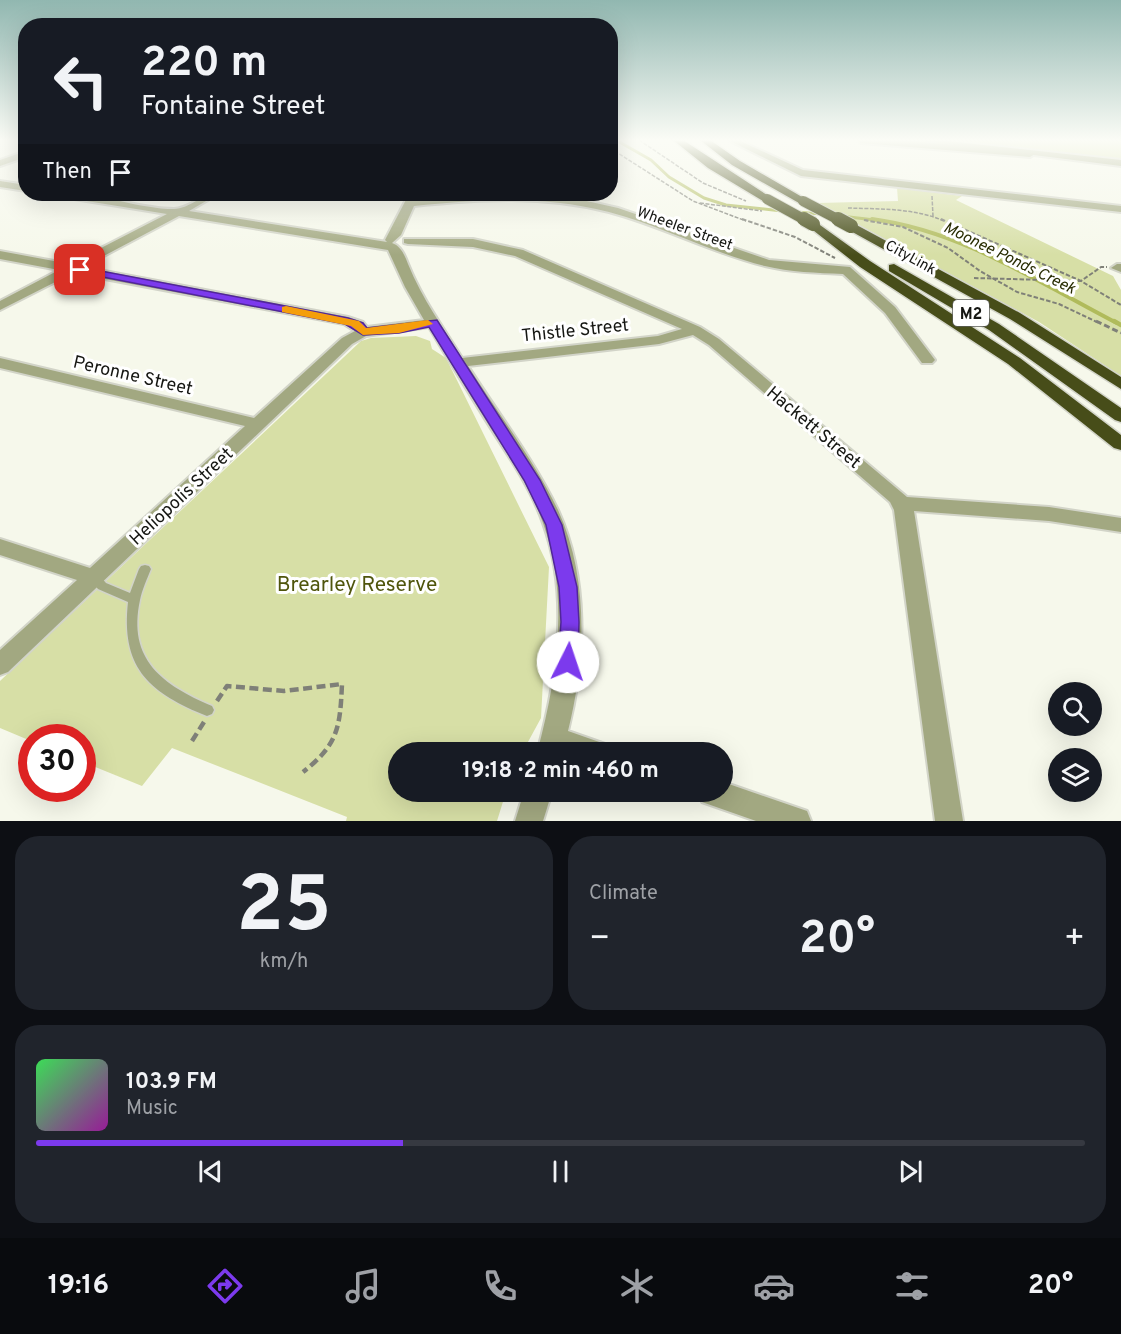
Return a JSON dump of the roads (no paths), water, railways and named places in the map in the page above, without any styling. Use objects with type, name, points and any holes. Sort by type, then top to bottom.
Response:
[{"type":"highway","name":"CityLink","points":[[733,178],[975,315],[1049,363],[1121,416]]},
{"type":"highway","name":"CityLink","points":[[762,178],[1006,310],[1121,384]]},
{"type":"highway","points":[[813,224],[865,264],[1014,361],[1121,444]]},
{"type":"street","points":[[851,178],[1121,209]]},
{"type":"street","points":[[0,184],[18,187]]},
{"type":"street","points":[[107,201],[363,241],[398,243]]},
{"type":"street","points":[[0,306],[199,201]]},
{"type":"street","points":[[410,201],[398,224],[398,243],[405,276],[544,500],[563,559],[568,587],[570,649],[553,742]]},
{"type":"street","name":"Wheeler Street","points":[[510,201],[547,202],[595,212],[750,266],[792,273],[847,271],[890,310],[927,360]]},
{"type":"street","name":"Hackett Street","points":[[398,243],[480,244],[519,253],[695,330],[723,349],[902,503]]},
{"type":"street","points":[[0,255],[348,321],[358,325],[363,332],[399,329],[433,322]]},
{"type":"street","name":"Thistle Street","points":[[457,363],[658,340],[695,330]]},
{"type":"street","name":"Heliopolis Street","points":[[0,665],[347,341],[363,332]]},
{"type":"street","name":"Peronne Street","points":[[0,363],[258,424]]},
{"type":"street","points":[[949,821],[902,503],[1049,514],[1121,525]]},
{"type":"street","points":[[1049,514],[1099,525],[1121,534]]},
{"type":"street","points":[[0,547],[94,577]]},
{"type":"street","points":[[733,799],[797,821]]},
{"type":"street","points":[[529,821],[535,802]]},
{"type":"lane","points":[[145,569],[131,616],[133,645],[141,665],[158,683],[176,696],[208,712]]},
{"type":"lane","points":[[94,577],[102,586],[134,600]]},
{"type":"waterway","name":"Moonee Ponds Creek","points":[[671,178],[704,198],[726,205],[782,211]]},
{"type":"waterway","name":"Moonee Ponds Creek","points":[[797,212],[821,214]]},
{"type":"waterway","name":"Moonee Ponds Creek","points":[[841,216],[883,221]]},
{"type":"waterway","name":"Moonee Ponds Creek","points":[[872,219],[883,221]]},
{"type":"waterway","name":"Moonee Ponds Creek","points":[[883,221],[905,225],[968,246],[1117,323]]},
{"type":"waterway","name":"Moonee Ponds Creek","points":[[1114,321],[1121,325]]},
{"type":"park label","name":"Brearley Reserve","points":[[357,584]]}]
